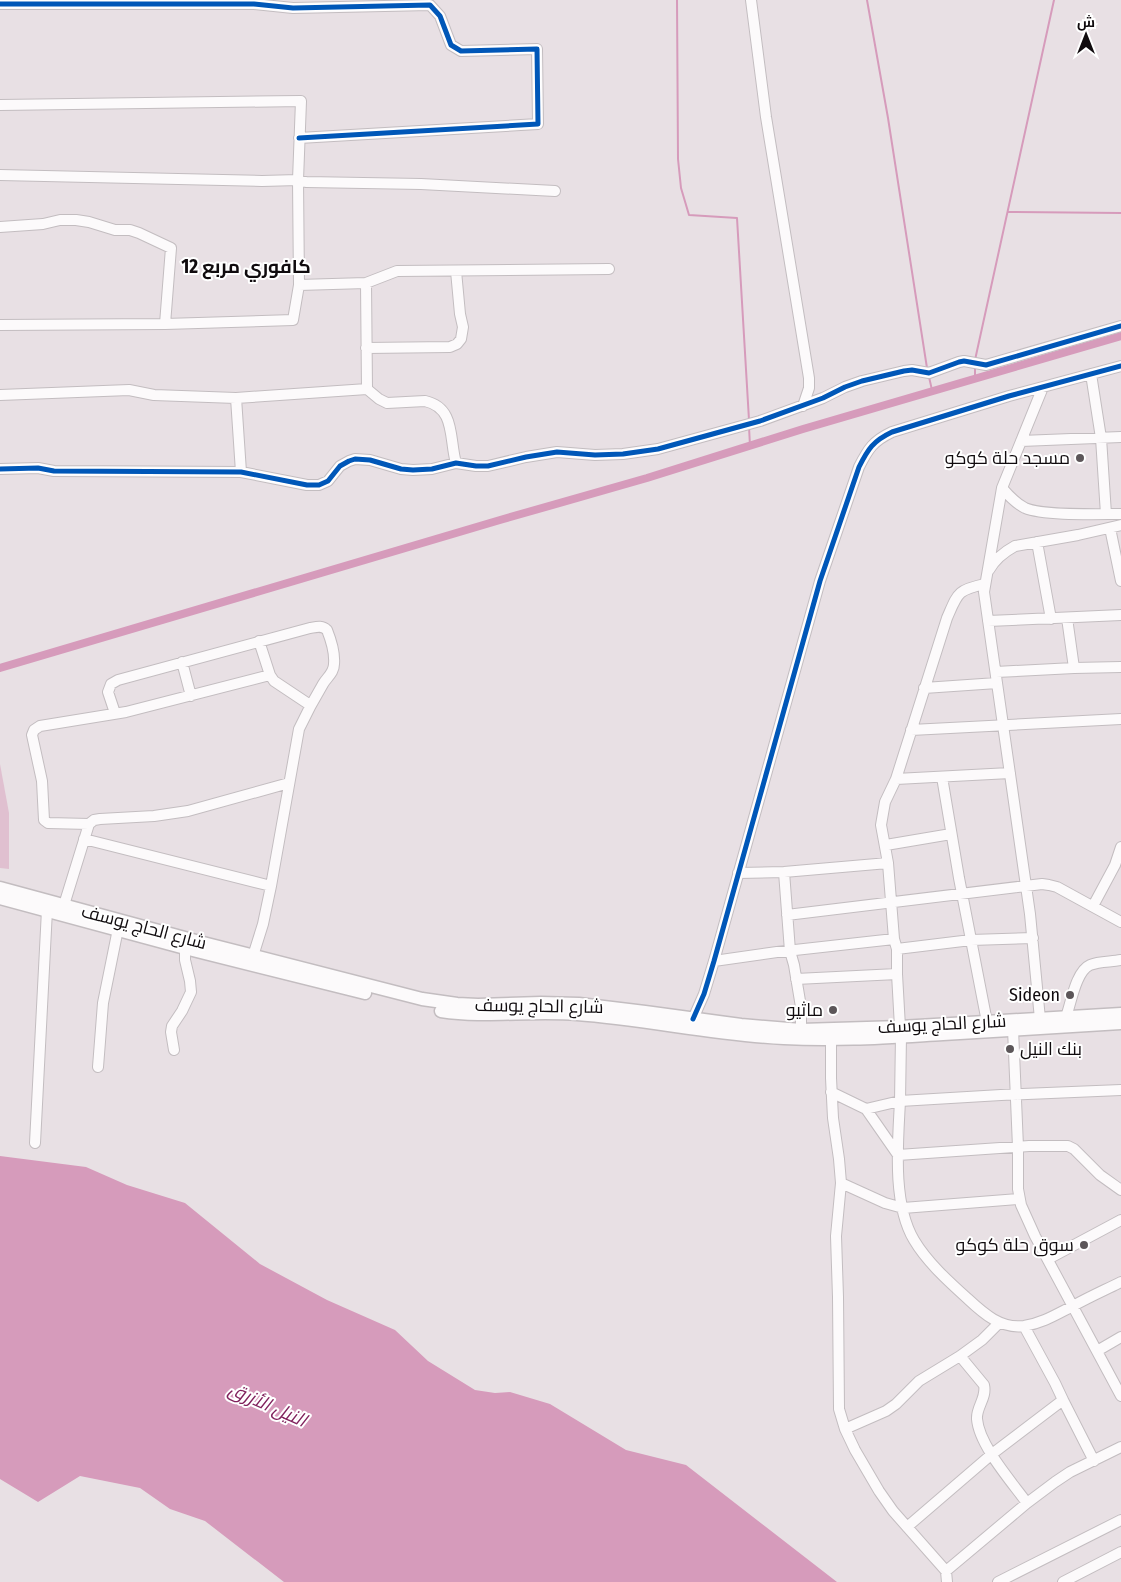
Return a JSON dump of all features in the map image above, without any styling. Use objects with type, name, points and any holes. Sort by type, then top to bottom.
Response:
[{"type":"main road","name":"شارع الحاج يوسف","points":[[0,888],[253,956],[440,1002],[478,1006],[541,1003],[579,1004],[693,1019],[801,1030],[900,1032],[1013,1030],[1121,1023]]},
{"type":"main road","name":"شارع الحاج يوسف","points":[[0,898],[185,948],[454,1013],[559,1012],[610,1016],[769,1038],[832,1039],[987,1022],[1121,1014]]},
{"type":"street","points":[[751,0],[766,117],[809,378],[809,388],[803,406]]},
{"type":"street","points":[[0,4],[115,2],[254,4],[294,8],[363,3],[430,3],[440,16],[450,45],[461,51],[537,49],[538,124],[299,138]]},
{"type":"street","points":[[0,104],[300,101],[298,180],[299,285],[293,320],[165,324],[0,325]]},
{"type":"street","points":[[0,175],[262,181],[298,180],[306,182],[421,184],[555,191]]},
{"type":"street","points":[[0,228],[43,224],[60,220],[76,220],[115,230],[139,232],[171,248],[165,324]]},
{"type":"street","points":[[299,285],[366,283],[396,271],[609,269]]},
{"type":"street","points":[[366,348],[431,348],[450,347],[457,344],[462,339],[463,327],[456,271]]},
{"type":"street","points":[[366,283],[367,389]]},
{"type":"street","points":[[0,469],[241,472],[298,484],[319,485],[328,480],[340,466],[355,459],[370,460],[401,470],[412,470],[456,463],[488,466],[557,452],[595,455],[638,452],[658,449],[735,428],[803,406],[862,381],[912,370],[929,373],[964,361],[986,365],[1121,326]]},
{"type":"street","points":[[693,1019],[704,994],[714,961],[820,581],[853,483],[867,451],[880,437],[892,432],[1008,396],[1121,366]]},
{"type":"street","points":[[1091,374],[1101,438],[1106,514]]},
{"type":"street","points":[[1040,1018],[1033,938],[998,683],[985,605],[985,582],[1002,488],[1043,386]]},
{"type":"street","points":[[0,395],[129,390],[154,395],[236,398],[367,389],[383,402],[425,401],[442,409],[448,419],[456,463]]},
{"type":"street","points":[[236,398],[241,472]]},
{"type":"street","points":[[1020,442],[1121,437]]},
{"type":"street","points":[[1002,488],[1010,497],[1026,508],[1040,512],[1121,514]]},
{"type":"street","points":[[985,582],[990,568],[997,559],[1015,546],[1121,525]]},
{"type":"street","points":[[1110,528],[1121,581]]},
{"type":"street","points":[[1037,542],[1051,619]]},
{"type":"street","points":[[985,582],[960,592],[947,618],[896,779],[885,802],[881,825],[886,845],[896,944],[900,1032],[898,1178],[903,1208],[909,1230],[921,1251],[979,1309],[999,1323],[1008,1326],[1024,1326],[1044,1321],[1121,1282]]},
{"type":"street","points":[[988,621],[1121,615]]},
{"type":"street","points":[[1066,618],[1074,668]]},
{"type":"street","points":[[115,713],[108,692],[111,684],[118,680],[310,628],[319,627],[327,630],[334,653],[334,666],[332,673],[310,705],[299,729],[271,886],[263,924],[253,956]]},
{"type":"street","points":[[259,642],[270,676],[274,681],[310,705]]},
{"type":"street","points":[[182,662],[191,696]]},
{"type":"street","points":[[996,672],[1074,668],[1121,668]]},
{"type":"street","points":[[89,824],[48,822],[44,820],[42,781],[32,735],[34,730],[40,726],[126,712],[270,676]]},
{"type":"street","points":[[924,688],[998,683]]},
{"type":"street","points":[[911,730],[1121,719]]},
{"type":"street","points":[[896,779],[1010,773]]},
{"type":"street","points":[[942,777],[987,1022]]},
{"type":"street","points":[[64,905],[89,824],[94,820],[163,815],[188,811],[290,783]]},
{"type":"street","points":[[886,845],[951,834]]},
{"type":"street","points":[[84,839],[271,886]]},
{"type":"street","points":[[1093,906],[1115,866],[1121,847]]},
{"type":"street","points":[[738,873],[784,872],[888,863]]},
{"type":"street","points":[[784,872],[790,951],[801,1007],[801,1030]]},
{"type":"street","points":[[787,915],[1026,887],[1034,884],[1057,887],[1121,922]]},
{"type":"street","points":[[35,1143],[48,910]]},
{"type":"street","points":[[98,1067],[103,1003],[118,930]]},
{"type":"street","points":[[714,961],[790,951],[1033,938]]},
{"type":"street","points":[[174,1050],[172,1026],[186,1005],[191,992],[185,960],[185,948]]},
{"type":"street","points":[[1066,1017],[1078,979],[1083,970],[1094,964],[1121,960]]},
{"type":"street","points":[[796,979],[897,974]]},
{"type":"street","points":[[1013,1030],[1019,1199],[1025,1215],[1088,1337],[1121,1396]]},
{"type":"street","points":[[832,1039],[831,1092],[840,1184],[836,1236],[839,1409],[846,1429],[867,1472],[893,1511],[946,1571],[947,1582]]},
{"type":"street","points":[[866,1109],[900,1101],[1001,1094],[1121,1090]]},
{"type":"street","points":[[831,1092],[866,1109],[898,1155]]},
{"type":"street","points":[[898,1155],[1060,1145],[1074,1148],[1100,1175],[1121,1190]]},
{"type":"street","points":[[840,1184],[885,1203],[903,1208],[1019,1199]]},
{"type":"street","points":[[1048,1258],[1121,1220]]},
{"type":"street","points":[[846,1429],[886,1411],[896,1404],[919,1381],[960,1356],[982,1340],[999,1323]]},
{"type":"street","points":[[1024,1326],[1094,1460]]},
{"type":"street","points":[[1097,1351],[1121,1337]]},
{"type":"street","points":[[960,1356],[984,1385],[985,1394],[977,1416],[980,1436],[1027,1503]]},
{"type":"street","points":[[907,1527],[992,1454],[1063,1400]]},
{"type":"street","points":[[946,1571],[1055,1482],[1121,1447]]},
{"type":"street","points":[[998,1582],[1121,1520]]},
{"type":"street","points":[[1069,1580],[1121,1552]]},
{"type":"shaded area","points":[[0,764],[9,813],[9,869],[0,868]]},
{"type":"water","name":"النيل الأزرق","points":[[0,1156],[86,1167],[127,1185],[185,1203],[260,1264],[327,1300],[395,1330],[428,1361],[475,1390],[495,1393],[510,1392],[550,1404],[626,1450],[686,1465],[837,1582],[284,1582],[205,1521],[170,1509],[140,1488],[80,1476],[38,1502],[0,1479]]},
{"type":"waterway","points":[[677,0],[678,159],[681,188],[689,215],[737,218],[749,420]]},
{"type":"waterway","points":[[867,0],[888,118],[927,368]]},
{"type":"waterway","points":[[975,360],[1054,0]]},
{"type":"waterway","points":[[1008,212],[1121,213]]},
{"type":"waterway","points":[[0,668],[647,478],[803,429],[1121,336]]},
{"type":"waterway","points":[[975,367],[975,378]]},
{"type":"waterway","points":[[929,377],[932,390]]},
{"type":"waterway","points":[[749,427],[750,446]]},
{"type":"cycle path","points":[[0,4],[254,4],[293,8],[430,5],[440,16],[451,45],[461,51],[537,49],[538,124],[299,138]]},
{"type":"cycle path","points":[[0,469],[241,472],[307,485],[319,485],[328,481],[340,466],[355,459],[370,460],[401,469],[413,470],[432,469],[456,463],[488,466],[557,452],[595,455],[623,454],[658,449],[760,421],[823,398],[862,381],[912,370],[929,373],[964,361],[986,365],[1121,326]]},
{"type":"cycle path","points":[[693,1019],[704,994],[714,961],[820,581],[859,467],[868,450],[876,442],[892,432],[1009,396],[1121,366]]},
{"type":"place","name":"مسجد حلة كوكو","points":[[1080,458]]},
{"type":"place","name":"Sideon","points":[[1070,995]]},
{"type":"place","name":"ماثيو","points":[[833,1010]]},
{"type":"place","name":"بنك النيل","points":[[1010,1049]]},
{"type":"place","name":"سوق حلة كوكو","points":[[1084,1245]]},
{"type":"district","name":"كافوري مربع 12","points":[[246,266]]}]
